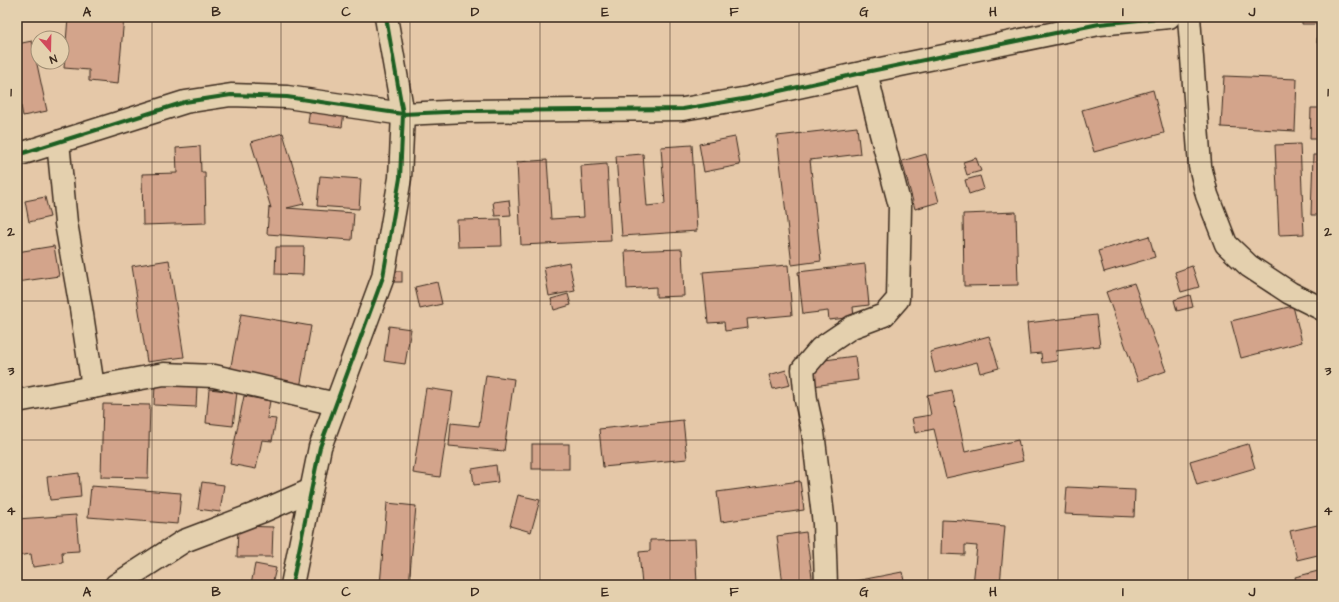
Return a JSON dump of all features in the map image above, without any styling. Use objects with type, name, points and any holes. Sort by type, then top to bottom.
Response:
[{"type":"street","points":[[292,585],[320,447],[383,277],[400,178],[403,114],[386,17]]},
{"type":"street","points":[[17,155],[185,102],[231,95],[287,98],[403,114],[467,111],[683,109],[748,98],[1099,24],[1169,17]]},
{"type":"street","points":[[1189,17],[1200,166],[1207,195],[1226,244],[1248,266],[1290,293],[1322,309]]},
{"type":"street","points":[[826,585],[824,524],[813,432],[806,400],[803,369],[821,348],[852,327],[884,315],[898,299],[900,206],[866,72]]},
{"type":"street","points":[[58,142],[66,223],[93,387]]},
{"type":"street","points":[[17,401],[164,374],[214,376],[336,404]]},
{"type":"street","points":[[116,585],[184,541],[263,511],[311,490]]},
{"type":"building","points":[[68,17],[124,17],[118,84],[89,81],[89,70],[70,68],[70,30],[67,30]]},
{"type":"building","points":[[1302,17],[1322,17],[1322,43],[1317,43],[1318,24],[1302,24]]},
{"type":"building","points":[[30,41],[30,70],[38,70],[47,111],[23,116],[17,86],[17,44]]},
{"type":"building","points":[[1224,76],[1297,79],[1295,131],[1221,127]]},
{"type":"building","points":[[1153,90],[1164,133],[1094,152],[1082,110]]},
{"type":"building","points":[[310,108],[344,112],[342,127],[308,123]]},
{"type":"building","points":[[1311,108],[1322,108],[1322,139],[1310,139]]},
{"type":"building","points":[[857,127],[860,154],[810,160],[821,261],[792,265],[777,136]]},
{"type":"building","points":[[283,133],[304,204],[287,208],[354,213],[352,240],[267,234],[269,207],[271,208],[251,142]]},
{"type":"building","points":[[735,137],[740,165],[704,172],[699,144]]},
{"type":"building","points":[[1300,144],[1304,234],[1279,235],[1275,145]]},
{"type":"building","points":[[692,145],[697,231],[622,236],[616,156],[643,154],[647,206],[665,204],[661,147]]},
{"type":"building","points":[[200,146],[201,172],[205,172],[206,223],[143,225],[142,174],[177,173],[176,148]]},
{"type":"building","points":[[926,154],[939,202],[915,209],[902,161]]},
{"type":"building","points":[[1313,155],[1322,155],[1322,215],[1311,215]]},
{"type":"building","points":[[976,158],[981,171],[967,175],[963,162]]},
{"type":"building","points":[[547,160],[551,219],[584,217],[581,166],[607,164],[611,241],[521,245],[517,162]]},
{"type":"building","points":[[320,176],[361,179],[359,209],[317,206]]},
{"type":"building","points":[[980,176],[984,189],[969,194],[965,180]]},
{"type":"building","points":[[45,197],[50,217],[29,222],[25,201]]},
{"type":"building","points":[[509,200],[511,215],[495,216],[493,202]]},
{"type":"building","points":[[1016,212],[1018,285],[964,286],[963,214]]},
{"type":"building","points":[[501,219],[502,246],[458,247],[457,220]]},
{"type":"building","points":[[1149,236],[1155,257],[1104,272],[1098,251]]},
{"type":"building","points":[[54,246],[59,276],[17,282],[17,252]]},
{"type":"building","points":[[276,247],[304,247],[303,275],[275,274]]},
{"type":"building","points":[[682,249],[684,296],[656,297],[656,287],[627,289],[625,251]]},
{"type":"building","points":[[169,260],[184,357],[147,362],[132,266]]},
{"type":"building","points":[[569,262],[575,291],[549,296],[544,267]]},
{"type":"building","points":[[865,264],[869,305],[853,307],[854,317],[829,320],[828,311],[803,314],[798,272]]},
{"type":"building","points":[[788,265],[792,315],[747,319],[748,328],[725,331],[724,322],[708,323],[703,272]]},
{"type":"building","points":[[1192,266],[1199,287],[1181,292],[1175,272]]},
{"type":"building","points":[[388,271],[402,271],[402,282],[388,282]]},
{"type":"building","points":[[437,282],[442,304],[420,309],[415,287]]},
{"type":"building","points":[[1134,283],[1166,371],[1138,381],[1106,292]]},
{"type":"building","points":[[568,294],[571,305],[554,310],[551,299]]},
{"type":"building","points":[[1190,295],[1193,307],[1177,311],[1174,300]]},
{"type":"building","points":[[1293,306],[1302,342],[1241,358],[1231,321]]},
{"type":"building","points":[[241,314],[311,326],[300,388],[229,376]]},
{"type":"building","points":[[1096,315],[1100,346],[1056,351],[1057,361],[1042,363],[1041,353],[1030,354],[1027,323]]},
{"type":"building","points":[[389,326],[411,329],[405,364],[384,361]]},
{"type":"building","points":[[989,336],[999,368],[980,373],[977,362],[935,373],[930,352]]},
{"type":"building","points":[[855,356],[858,380],[813,386],[810,362]]},
{"type":"building","points":[[786,370],[790,385],[773,389],[769,375]]},
{"type":"building","points":[[486,375],[514,379],[504,451],[449,446],[451,423],[479,426]]},
{"type":"building","points":[[155,384],[197,386],[196,407],[154,405]]},
{"type":"building","points":[[426,388],[453,392],[440,477],[413,473]]},
{"type":"building","points":[[209,389],[237,392],[233,426],[206,423]]},
{"type":"building","points":[[952,390],[965,452],[1018,440],[1023,461],[946,478],[934,429],[915,433],[912,418],[931,415],[927,395]]},
{"type":"building","points":[[244,396],[270,401],[267,418],[276,419],[272,441],[262,440],[256,469],[230,464]]},
{"type":"building","points":[[103,404],[150,405],[148,478],[101,477]]},
{"type":"building","points":[[683,420],[687,459],[603,467],[599,429]]},
{"type":"building","points":[[532,444],[569,444],[569,469],[532,469]]},
{"type":"building","points":[[1248,444],[1255,468],[1197,485],[1190,461]]},
{"type":"building","points":[[496,465],[498,482],[474,485],[472,469]]},
{"type":"building","points":[[79,473],[81,497],[50,500],[47,477]]},
{"type":"building","points":[[17,477],[21,499],[17,500]]},
{"type":"building","points":[[800,481],[804,510],[721,522],[717,492]]},
{"type":"building","points":[[202,482],[224,485],[220,512],[198,509]]},
{"type":"building","points":[[91,486],[181,493],[178,524],[88,517]]},
{"type":"building","points":[[1067,487],[1135,490],[1134,517],[1065,514]]},
{"type":"building","points":[[518,495],[540,500],[531,532],[510,526]]},
{"type":"building","points":[[387,503],[416,506],[409,585],[380,585]]},
{"type":"building","points":[[76,515],[79,551],[62,552],[63,563],[33,567],[31,554],[17,556],[17,519]]},
{"type":"building","points":[[942,520],[966,521],[1005,526],[1000,585],[973,585],[977,546],[965,545],[965,555],[941,554]]},
{"type":"building","points":[[1322,524],[1322,554],[1297,560],[1290,531]]},
{"type":"building","points":[[238,526],[273,527],[272,557],[237,557]]},
{"type":"building","points":[[806,532],[813,585],[783,585],[777,536]]},
{"type":"building","points":[[695,539],[697,585],[642,585],[639,552],[650,551],[650,540]]},
{"type":"building","points":[[255,564],[276,568],[272,585],[251,585]]},
{"type":"building","points":[[1322,570],[1322,585],[1297,585],[1295,577]]},
{"type":"building","points":[[902,572],[905,585],[835,585]]},
{"type":"cycle path","points":[[292,585],[320,447],[383,277],[400,178],[403,114],[386,17]]},
{"type":"cycle path","points":[[17,155],[185,102],[231,95],[287,97],[403,114],[467,111],[683,109],[748,98],[1099,24],[1169,17]]}]
